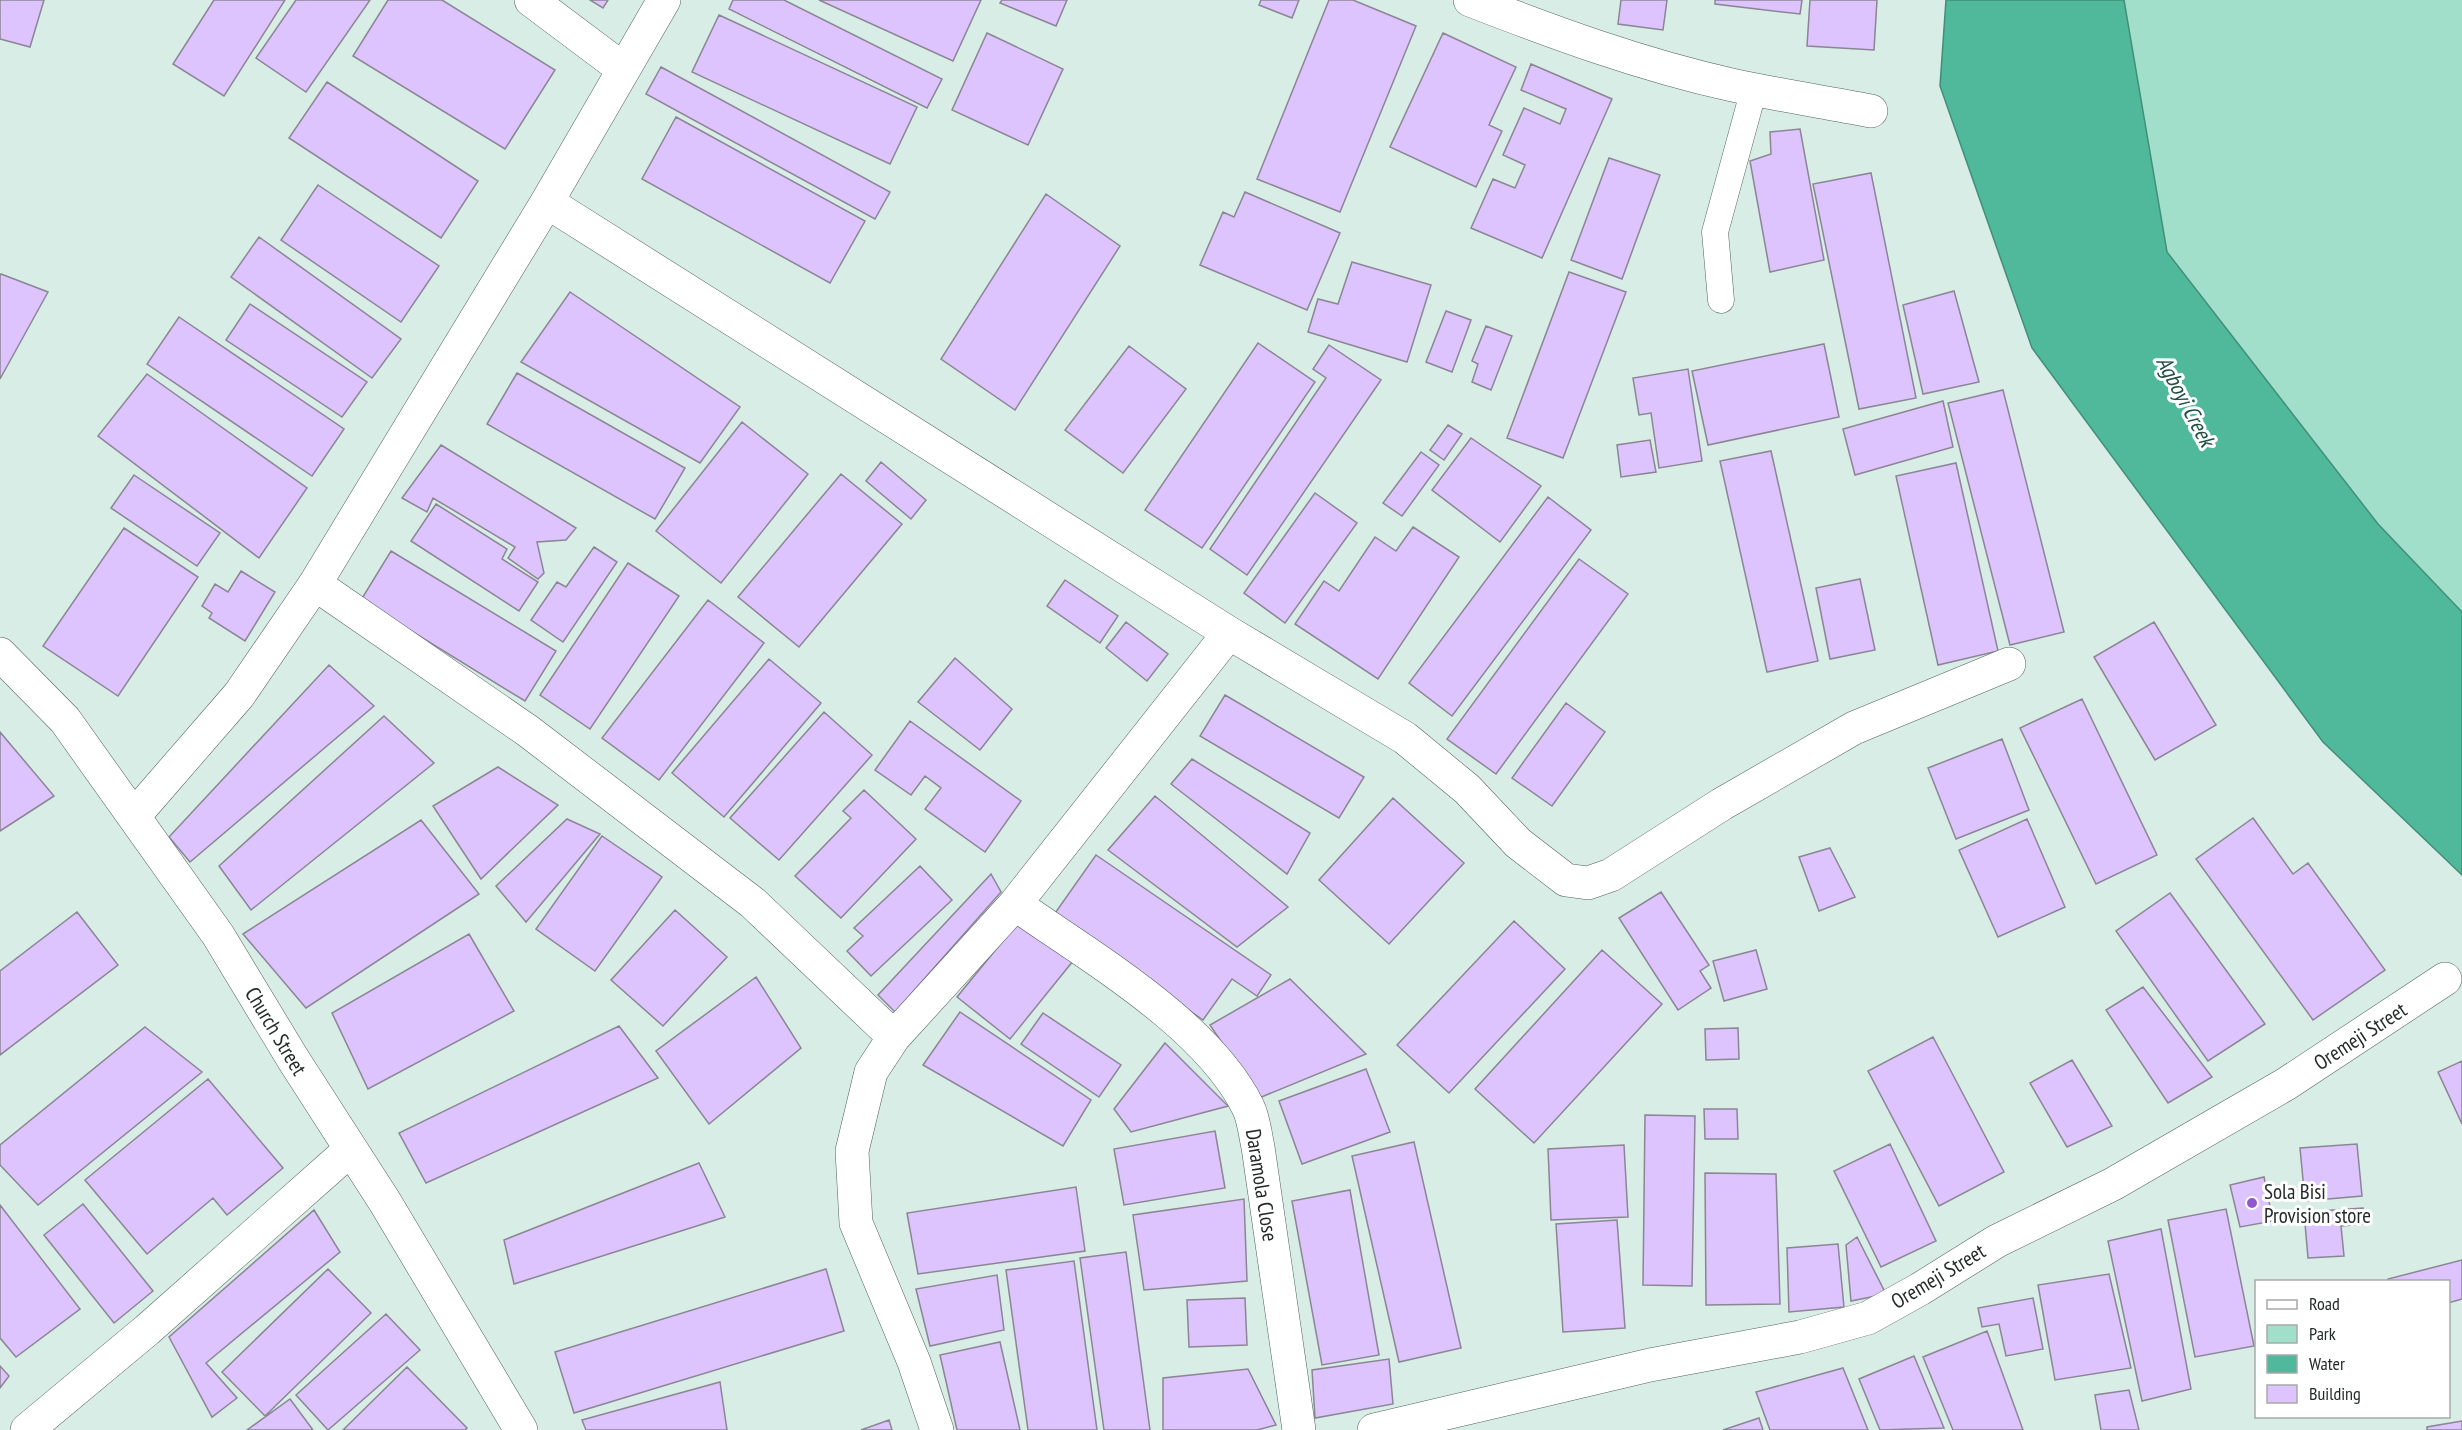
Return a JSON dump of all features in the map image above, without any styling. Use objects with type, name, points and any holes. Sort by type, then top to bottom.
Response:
[{"type":"street","points":[[531,0],[623,69]]},
{"type":"street","points":[[134,816],[239,695],[315,584],[547,202],[664,0]]},
{"type":"street","points":[[1470,0],[1560,35],[1668,68],[1754,89],[1871,111]]},
{"type":"street","points":[[547,202],[1229,633],[1405,738],[1467,789],[1518,843],[1544,866],[1566,880],[1588,884],[1611,875],[1694,821],[1854,728],[2010,664]]},
{"type":"street","points":[[315,584],[528,731],[753,903],[894,1037]]},
{"type":"street","points":[[937,1430],[914,1362],[856,1223],[852,1151],[872,1072],[894,1037],[1015,904],[1229,633]]},
{"type":"street","name":"Church Street","points":[[0,654],[65,720],[218,935],[350,1150],[385,1202],[521,1430]]},
{"type":"street","name":"Daramola Close","points":[[1015,904],[1115,974],[1182,1026],[1226,1070],[1249,1109],[1258,1147],[1299,1430]]},
{"type":"street","name":"Oremeji Street","points":[[1374,1430],[1650,1365],[1800,1337],[1868,1318],[1997,1241],[2113,1184],[2276,1090],[2445,980]]},
{"type":"street","points":[[27,1430],[147,1330],[350,1150]]},
{"type":"lane","points":[[1721,300],[1715,232],[1754,89]]},
{"type":"green space","points":[[2124,0],[2462,0],[2462,612],[2378,524],[2167,252]]},
{"type":"water","name":"Agboyi Creek","points":[[1946,0],[2124,0],[2167,252],[2378,524],[2462,612],[2462,875],[2323,742],[2032,348],[1940,86]]},
{"type":"building","points":[[0,0],[44,0],[30,47],[0,39]]},
{"type":"building","points":[[214,0],[285,0],[224,96],[173,64]]},
{"type":"building","points":[[296,0],[370,0],[306,92],[256,58]]},
{"type":"building","points":[[388,0],[442,0],[555,70],[505,149],[353,56]]},
{"type":"building","points":[[590,0],[608,0],[603,8]]},
{"type":"building","points":[[733,0],[784,0],[942,79],[927,108],[729,9]]},
{"type":"building","points":[[819,0],[981,0],[953,61]]},
{"type":"building","points":[[1002,0],[1067,0],[1056,26],[1000,3]]},
{"type":"building","points":[[1261,0],[1299,0],[1292,18],[1259,5]]},
{"type":"building","points":[[1329,0],[1353,0],[1416,26],[1340,212],[1257,179]]},
{"type":"building","points":[[1621,0],[1667,0],[1663,30],[1618,24]]},
{"type":"building","points":[[1715,0],[1802,0],[1800,14],[1715,4]]},
{"type":"building","points":[[1810,0],[1877,0],[1874,50],[1807,46]]},
{"type":"building","points":[[719,15],[917,107],[890,164],[692,72]]},
{"type":"building","points":[[987,33],[1063,69],[1028,145],[952,110]]},
{"type":"building","points":[[1443,33],[1516,67],[1489,125],[1502,131],[1476,187],[1390,147]]},
{"type":"building","points":[[1531,64],[1612,99],[1542,258],[1471,228],[1493,179],[1515,188],[1525,165],[1503,155],[1524,108],[1560,124],[1566,109],[1521,90]]},
{"type":"building","points":[[661,67],[890,192],[875,219],[646,94]]},
{"type":"building","points":[[327,82],[478,181],[441,238],[289,138]]},
{"type":"building","points":[[676,117],[865,221],[830,283],[642,179]]},
{"type":"building","points":[[1800,129],[1824,260],[1770,272],[1750,161],[1771,154],[1770,132]]},
{"type":"building","points":[[1609,158],[1660,175],[1622,279],[1571,260]]},
{"type":"building","points":[[1871,173],[1916,398],[1859,409],[1813,184]]},
{"type":"building","points":[[318,185],[439,266],[401,322],[281,240]]},
{"type":"building","points":[[1245,192],[1340,233],[1307,310],[1200,265],[1223,212],[1234,217]]},
{"type":"building","points":[[1046,194],[1120,246],[1015,410],[941,359]]},
{"type":"building","points":[[259,237],[401,339],[372,378],[231,277]]},
{"type":"building","points":[[1352,262],[1431,285],[1407,362],[1308,332],[1318,299],[1338,304]]},
{"type":"building","points":[[1569,272],[1626,292],[1563,458],[1507,438]]},
{"type":"building","points":[[1,274],[48,292],[0,379],[0,276]]},
{"type":"building","points":[[1954,291],[1979,382],[1923,394],[1903,305]]},
{"type":"building","points":[[570,292],[740,407],[700,463],[521,362]]},
{"type":"building","points":[[250,304],[367,382],[342,417],[226,340]]},
{"type":"building","points":[[1446,311],[1471,320],[1452,372],[1426,362]]},
{"type":"building","points":[[179,317],[344,429],[312,476],[147,364]]},
{"type":"building","points":[[1486,326],[1512,336],[1491,390],[1472,382],[1478,364],[1472,361]]},
{"type":"building","points":[[1258,343],[1315,382],[1202,548],[1145,510]]},
{"type":"building","points":[[1824,344],[1839,417],[1708,445],[1692,371]]},
{"type":"building","points":[[1329,345],[1381,380],[1247,575],[1210,549],[1326,378],[1313,369]]},
{"type":"building","points":[[1129,346],[1186,389],[1123,473],[1065,430]]},
{"type":"building","points":[[1688,369],[1702,461],[1659,468],[1651,413],[1639,415],[1633,378]]},
{"type":"building","points":[[517,373],[685,468],[655,519],[487,424]]},
{"type":"building","points":[[147,374],[307,488],[259,558],[98,436]]},
{"type":"building","points":[[2003,390],[2064,632],[2010,645],[1948,403]]},
{"type":"building","points":[[1943,401],[1953,447],[1855,475],[1843,429]]},
{"type":"building","points":[[742,422],[808,474],[721,583],[656,531]]},
{"type":"building","points":[[1448,425],[1462,434],[1444,460],[1430,450]]},
{"type":"building","points":[[1471,438],[1541,486],[1500,542],[1432,490]]},
{"type":"building","points":[[1650,440],[1656,472],[1621,477],[1617,445]]},
{"type":"building","points":[[441,445],[576,528],[566,540],[537,542],[544,573],[538,579],[508,558],[515,547],[433,498],[427,512],[402,498]]},
{"type":"building","points":[[1771,451],[1818,661],[1767,672],[1720,461]]},
{"type":"building","points":[[1421,452],[1439,465],[1402,516],[1383,503]]},
{"type":"building","points":[[881,462],[926,500],[911,519],[866,481]]},
{"type":"building","points":[[1956,463],[1998,651],[1938,665],[1896,476]]},
{"type":"building","points":[[841,474],[902,524],[799,647],[738,597]]},
{"type":"building","points":[[134,475],[220,533],[197,566],[111,508]]},
{"type":"building","points":[[1315,493],[1357,523],[1285,623],[1244,593]]},
{"type":"building","points":[[1548,497],[1591,530],[1452,716],[1409,683]]},
{"type":"building","points":[[436,504],[507,549],[502,559],[538,582],[519,611],[411,541]]},
{"type":"building","points":[[1413,527],[1459,557],[1378,679],[1295,624],[1324,581],[1339,591],[1375,537],[1396,551]]},
{"type":"building","points":[[124,528],[198,577],[118,696],[43,646]]},
{"type":"building","points":[[594,547],[617,562],[563,642],[531,620],[557,582],[566,587]]},
{"type":"building","points":[[391,551],[556,651],[525,701],[361,600]]},
{"type":"building","points":[[1579,559],[1628,594],[1496,774],[1447,739]]},
{"type":"building","points":[[628,563],[679,596],[590,729],[540,695]]},
{"type":"building","points":[[241,571],[275,592],[245,641],[209,618],[212,613],[202,606],[215,584],[228,592]]},
{"type":"building","points":[[1860,579],[1875,650],[1830,659],[1816,588]]},
{"type":"building","points":[[1065,580],[1118,616],[1100,643],[1047,606]]},
{"type":"building","points":[[708,600],[764,643],[659,780],[602,738]]},
{"type":"building","points":[[1126,622],[1168,654],[1147,681],[1106,648]]},
{"type":"building","points":[[2154,622],[2216,725],[2155,760],[2094,657]]},
{"type":"building","points":[[955,658],[1012,709],[980,750],[918,702]]},
{"type":"building","points":[[769,659],[821,703],[724,817],[672,773]]},
{"type":"building","points":[[329,665],[374,706],[190,862],[169,837]]},
{"type":"building","points":[[1225,695],[1364,777],[1339,818],[1200,736]]},
{"type":"building","points":[[2082,699],[2157,855],[2096,884],[2020,728]]},
{"type":"building","points":[[1566,703],[1605,732],[1552,806],[1512,778]]},
{"type":"building","points":[[824,712],[872,755],[779,860],[730,818]]},
{"type":"building","points":[[384,716],[434,763],[251,910],[219,866]]},
{"type":"building","points":[[910,721],[1021,801],[985,852],[925,809],[941,788],[925,776],[911,795],[875,770]]},
{"type":"building","points":[[0,732],[54,796],[0,831]]},
{"type":"building","points":[[2002,739],[2029,810],[1956,839],[1928,768]]},
{"type":"building","points":[[1192,759],[1310,833],[1287,874],[1171,784]]},
{"type":"building","points":[[498,767],[558,805],[481,879],[433,806]]},
{"type":"building","points":[[864,790],[916,839],[841,918],[795,876],[851,818],[843,811]]},
{"type":"building","points":[[1155,796],[1288,907],[1237,947],[1108,850]]},
{"type":"building","points":[[1393,798],[1464,863],[1389,944],[1319,880]]},
{"type":"building","points":[[2253,818],[2293,874],[2308,863],[2385,970],[2313,1020],[2196,859]]},
{"type":"building","points":[[567,819],[600,834],[526,922],[496,886]]},
{"type":"building","points":[[2027,819],[2065,907],[1998,937],[1959,850]]},
{"type":"building","points":[[421,820],[479,894],[306,1008],[243,934]]},
{"type":"building","points":[[602,836],[662,877],[595,971],[536,929]]},
{"type":"building","points":[[1830,848],[1855,897],[1819,911],[1799,857]]},
{"type":"building","points":[[1096,855],[1271,975],[1257,996],[1232,979],[1203,1020],[1053,916]]},
{"type":"building","points":[[920,866],[952,900],[871,976],[847,951],[863,936],[854,928]]},
{"type":"building","points":[[991,874],[1001,892],[895,1012],[878,995]]},
{"type":"building","points":[[1661,892],[1709,965],[1700,971],[1711,988],[1678,1010],[1619,918]]},
{"type":"building","points":[[2170,893],[2265,1024],[2208,1061],[2116,931]]},
{"type":"building","points":[[675,910],[727,957],[663,1026],[611,980]]},
{"type":"building","points":[[77,912],[118,965],[0,1055],[0,971]]},
{"type":"building","points":[[1021,919],[1073,961],[1010,1039],[957,997]]},
{"type":"building","points":[[1514,921],[1565,969],[1449,1093],[1397,1045]]},
{"type":"building","points":[[469,934],[514,1011],[368,1089],[332,1013]]},
{"type":"building","points":[[1602,950],[1662,1004],[1534,1143],[1475,1089]]},
{"type":"building","points":[[1756,950],[1767,989],[1724,1001],[1713,961]]},
{"type":"building","points":[[756,977],[801,1048],[709,1124],[656,1051]]},
{"type":"building","points":[[1290,979],[1366,1054],[1259,1098],[1210,1025]]},
{"type":"building","points":[[2143,987],[2212,1077],[2168,1103],[2106,1010]]},
{"type":"building","points":[[960,1012],[1091,1100],[1063,1146],[923,1065]]},
{"type":"building","points":[[1043,1013],[1121,1065],[1099,1097],[1021,1044]]},
{"type":"building","points":[[619,1026],[658,1078],[426,1183],[399,1133]]},
{"type":"building","points":[[145,1027],[202,1072],[38,1205],[0,1165],[0,1145]]},
{"type":"building","points":[[1738,1028],[1739,1059],[1706,1060],[1705,1029]]},
{"type":"building","points":[[1933,1037],[2004,1172],[1939,1206],[1868,1071]]},
{"type":"building","points":[[1165,1043],[1228,1106],[1131,1132],[1114,1109]]},
{"type":"building","points":[[2072,1060],[2112,1126],[2067,1147],[2030,1083]]},
{"type":"building","points":[[2462,1061],[2462,1124],[2438,1072]]},
{"type":"building","points":[[1366,1069],[1390,1132],[1302,1164],[1279,1101]]},
{"type":"building","points":[[208,1079],[283,1168],[227,1215],[213,1198],[147,1254],[85,1180]]},
{"type":"building","points":[[1704,1109],[1737,1109],[1738,1139],[1705,1139]]},
{"type":"building","points":[[1645,1115],[1695,1116],[1692,1286],[1643,1285]]},
{"type":"building","points":[[1215,1131],[1225,1188],[1124,1205],[1114,1149]]},
{"type":"building","points":[[1414,1142],[1461,1348],[1399,1362],[1352,1156]]},
{"type":"building","points":[[1890,1144],[1936,1241],[1881,1267],[1834,1171]]},
{"type":"building","points":[[2357,1144],[2362,1196],[2305,1201],[2300,1148]]},
{"type":"building","points":[[1624,1145],[1628,1217],[1551,1220],[1548,1149]]},
{"type":"building","points":[[699,1163],[725,1217],[514,1284],[504,1240]]},
{"type":"building","points":[[1705,1173],[1776,1174],[1780,1304],[1706,1305]]},
{"type":"building","name":"Sola Bisi Provision store","points":[[2264,1177],[2273,1221],[2240,1227],[2230,1185]]},
{"type":"building","points":[[1076,1187],[1085,1251],[918,1274],[907,1213]]},
{"type":"building","points":[[1350,1190],[1379,1355],[1322,1365],[1292,1201]]},
{"type":"building","points":[[1244,1199],[1247,1281],[1144,1290],[1133,1215]]},
{"type":"building","points":[[83,1204],[153,1291],[114,1323],[44,1235]]},
{"type":"building","points":[[0,1205],[80,1309],[16,1357],[0,1338]]},
{"type":"building","points":[[2363,1208],[2364,1224],[2341,1226],[2344,1256],[2308,1258],[2304,1212]]},
{"type":"building","points":[[2226,1209],[2254,1346],[2195,1357],[2168,1220]]},
{"type":"building","points":[[314,1210],[340,1252],[206,1363],[237,1398],[212,1417],[169,1337]]},
{"type":"building","points":[[1617,1220],[1625,1328],[1563,1332],[1556,1224]]},
{"type":"building","points":[[2161,1229],[2191,1389],[2142,1401],[2108,1241]]},
{"type":"building","points":[[1857,1237],[1886,1294],[1851,1301],[1846,1245]]},
{"type":"building","points":[[1838,1244],[1844,1307],[1789,1312],[1787,1248]]},
{"type":"building","points":[[1126,1252],[1150,1430],[1104,1430],[1080,1258]]},
{"type":"building","points":[[2462,1260],[2462,1299],[2450,1302],[2450,1280],[2388,1279]]},
{"type":"building","points":[[1074,1261],[1097,1430],[1028,1430],[1006,1270]]},
{"type":"building","points":[[328,1269],[371,1313],[265,1416],[222,1372]]},
{"type":"building","points":[[826,1269],[844,1331],[574,1413],[555,1352]]},
{"type":"building","points":[[2109,1274],[2131,1368],[2055,1380],[2038,1285]]},
{"type":"building","points":[[997,1275],[1004,1330],[930,1346],[916,1289]]},
{"type":"building","points":[[1245,1298],[1247,1345],[1189,1347],[1187,1300]]},
{"type":"building","points":[[2033,1298],[2043,1349],[2006,1356],[1999,1324],[1982,1327],[1978,1308]]},
{"type":"building","points":[[386,1314],[420,1350],[328,1430],[296,1395]]},
{"type":"building","points":[[1987,1331],[2023,1430],[1953,1430],[1923,1357]]},
{"type":"building","points":[[1000,1342],[1020,1430],[957,1430],[940,1355]]},
{"type":"building","points":[[1914,1356],[1944,1428],[1880,1430],[1859,1379]]},
{"type":"building","points":[[1389,1359],[1393,1404],[1315,1418],[1312,1370]]},
{"type":"building","points":[[0,1366],[9,1376],[0,1388]]},
{"type":"building","points":[[407,1367],[467,1428],[465,1430],[343,1430]]},
{"type":"building","points":[[1843,1368],[1868,1430],[1770,1430],[1756,1392]]},
{"type":"building","points":[[1248,1369],[1276,1425],[1257,1430],[1163,1430],[1163,1378]]},
{"type":"building","points":[[720,1382],[727,1430],[586,1430],[582,1420]]},
{"type":"building","points":[[2129,1390],[2139,1430],[2101,1430],[2095,1395]]},
{"type":"building","points":[[290,1399],[313,1430],[247,1430]]},
{"type":"building","points":[[1759,1418],[1763,1430],[1723,1430]]},
{"type":"building","points":[[889,1420],[892,1430],[861,1430]]},
{"type":"building","points":[[2462,1421],[2462,1430],[2427,1430],[2427,1427]]},
{"type":"place","name":"Sola Bisi Provision store","points":[[2252,1203]]}]
